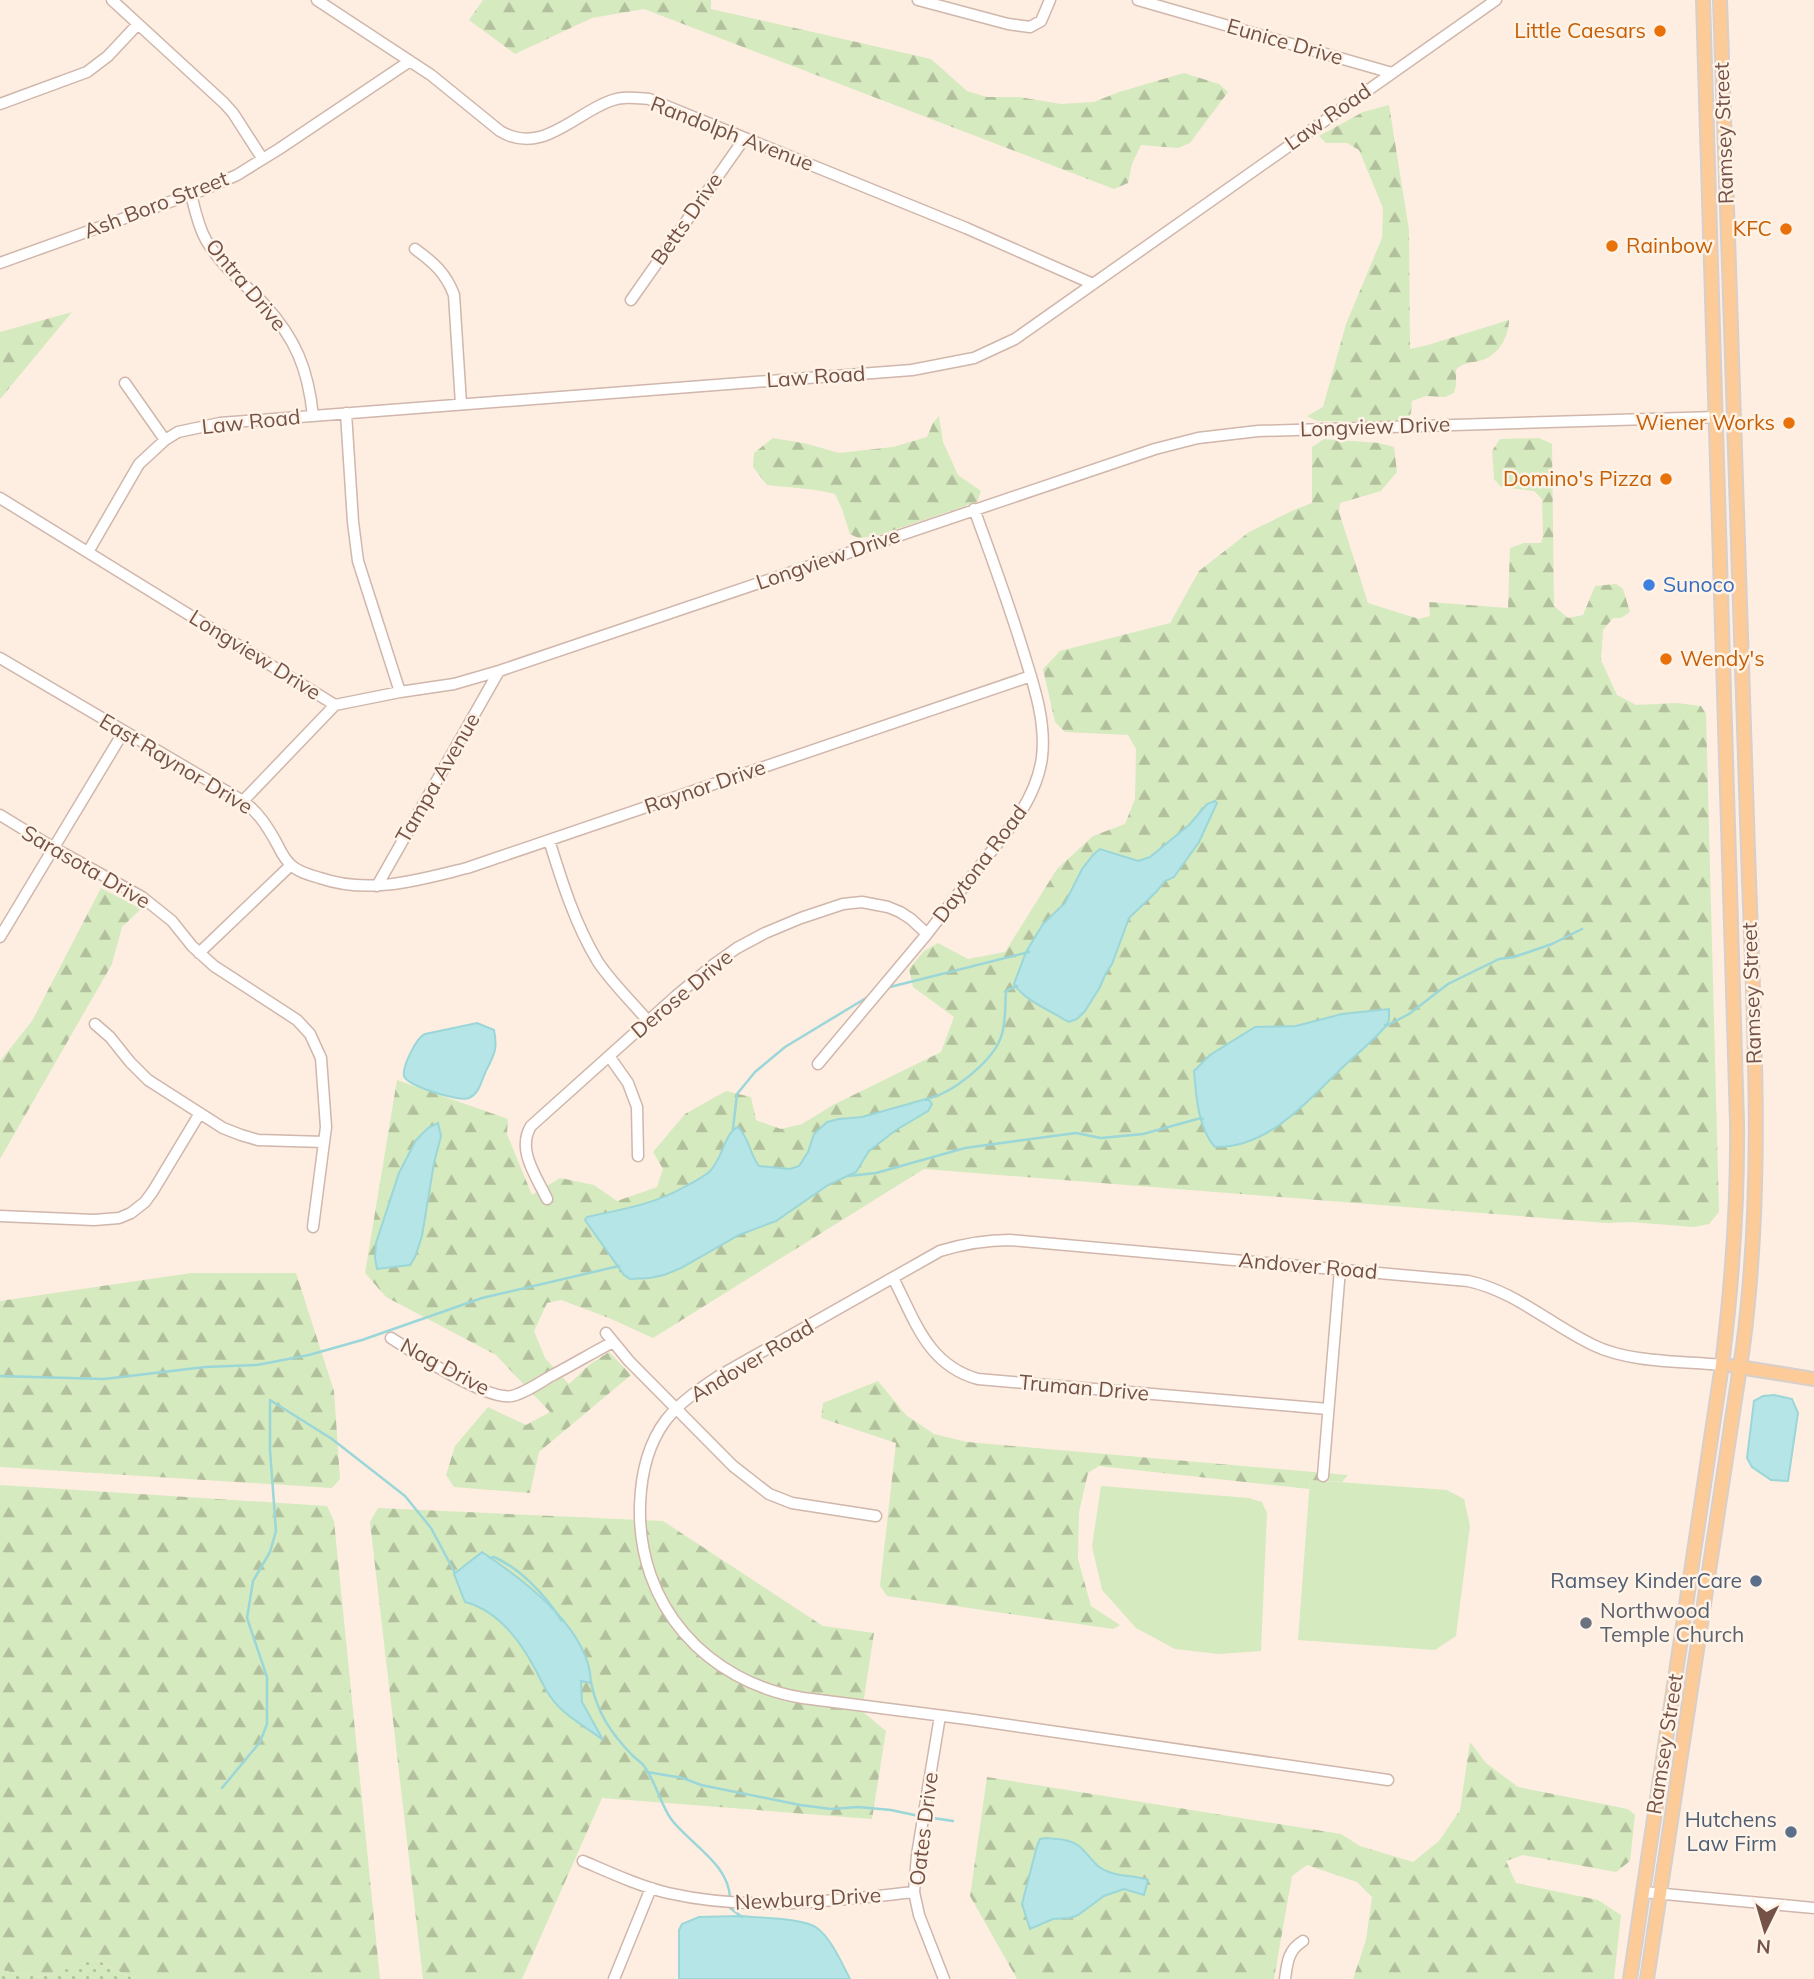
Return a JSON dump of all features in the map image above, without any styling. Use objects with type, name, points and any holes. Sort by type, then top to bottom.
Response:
[{"type":"main road","name":"Ramsey Street","points":[[1630,1979],[1722,1365],[1731,1294],[1737,1191],[1703,0]]},
{"type":"main road","name":"Ramsey Street","points":[[1647,1979],[1740,1367],[1750,1284],[1756,1192],[1742,645],[1720,0]]},
{"type":"main road","points":[[1723,655],[1742,645]]},
{"type":"main road","points":[[1723,655],[1742,661]]},
{"type":"main road","points":[[1733,996],[1752,996]]},
{"type":"main road","points":[[1722,1365],[1814,1380]]},
{"type":"street","points":[[112,0],[224,103],[262,158]]},
{"type":"street","name":"Randolph Avenue","points":[[317,0],[431,75],[500,131],[517,139],[543,137],[610,101],[636,97],[649,99],[966,228],[1093,284]]},
{"type":"street","points":[[918,0],[1008,24],[1030,27],[1041,22],[1050,0]]},
{"type":"street","name":"Eunice Drive","points":[[1138,0],[1392,73]]},
{"type":"street","name":"Law Road","points":[[88,552],[139,464],[178,432],[207,425],[886,372],[974,358],[1015,339],[1496,0]]},
{"type":"street","points":[[0,104],[87,72],[108,56],[138,24]]},
{"type":"street","name":"Ash Boro Street","points":[[0,263],[237,175],[410,61]]},
{"type":"street","name":"Betts Drive","points":[[631,300],[744,139]]},
{"type":"street","name":"Ontra Drive","points":[[191,194],[208,243],[235,277],[265,305],[299,353],[306,371],[313,416]]},
{"type":"street","points":[[415,249],[443,272],[454,295],[461,404]]},
{"type":"street","points":[[125,383],[165,440]]},
{"type":"street","points":[[346,413],[358,561],[400,692]]},
{"type":"street","name":"Longview Drive","points":[[0,498],[335,705],[454,684],[499,671],[974,509],[1155,449],[1198,438],[1280,430],[1716,417]]},
{"type":"street","name":"Daytona Road","points":[[818,1064],[927,934],[1015,821],[1031,793],[1042,757],[1037,699],[1031,676],[974,509]]},
{"type":"street","name":"East Raynor Drive","points":[[0,658],[243,801],[258,813],[291,865]]},
{"type":"street","name":"Tampa Avenue","points":[[377,886],[499,671]]},
{"type":"street","name":"Raynor Drive","points":[[377,886],[413,881],[467,867],[1031,676]]},
{"type":"street","points":[[243,801],[335,705]]},
{"type":"street","points":[[0,937],[124,731]]},
{"type":"street","name":"Sarasota Drive","points":[[0,816],[150,903],[224,974],[297,1020],[310,1034],[317,1045],[322,1064],[326,1127],[313,1227]]},
{"type":"street","points":[[549,840],[569,904],[583,934],[600,965],[648,1021]]},
{"type":"street","points":[[200,953],[291,865],[326,880],[377,886]]},
{"type":"street","name":"Derose Drive","points":[[547,1199],[525,1151],[524,1144],[531,1126],[694,981],[737,948],[801,918],[843,904],[863,902],[888,907],[911,919],[927,934]]},
{"type":"street","points":[[95,1024],[110,1037],[138,1072],[228,1130],[258,1140],[324,1142]]},
{"type":"street","points":[[609,1056],[628,1083],[637,1107],[638,1156]]},
{"type":"street","points":[[0,1216],[94,1220],[119,1218],[131,1213],[153,1192],[200,1113]]},
{"type":"street","name":"Andover Road","points":[[1388,1780],[794,1697],[766,1690],[725,1670],[700,1650],[682,1630],[661,1598],[645,1556],[640,1517],[642,1480],[647,1458],[666,1420],[702,1387],[719,1376],[940,1251],[965,1244],[1000,1240],[1458,1279],[1507,1294],[1584,1340],[1611,1352],[1632,1357],[1722,1365]]},
{"type":"street","points":[[1322,1476],[1340,1269]]},
{"type":"street","name":"Truman Drive","points":[[893,1278],[930,1349],[943,1363],[965,1376],[1328,1409]]},
{"type":"street","name":"Nag Drive","points":[[391,1338],[440,1368],[491,1394],[513,1396],[537,1385],[609,1337],[629,1362],[676,1409]]},
{"type":"street","points":[[676,1409],[733,1466],[769,1494],[792,1503],[876,1516]]},
{"type":"street","name":"Oates Drive","points":[[940,1716],[917,1854],[914,1892],[919,1915],[944,1979]]},
{"type":"street","name":"Newburg Drive","points":[[583,1861],[651,1888],[720,1902],[758,1905],[844,1900],[914,1892]]},
{"type":"street","points":[[614,1979],[651,1888]]},
{"type":"street","points":[[1643,1892],[1814,1908]]},
{"type":"street","points":[[1285,1979],[1289,1956],[1294,1946],[1303,1941]]},
{"type":"green space","points":[[483,0],[711,0],[711,9],[931,59],[967,91],[987,97],[1019,97],[1061,104],[1094,102],[1184,73],[1219,84],[1228,92],[1190,143],[1178,148],[1141,145],[1132,164],[1128,183],[1114,189],[644,9],[592,18],[515,54],[469,20]]},
{"type":"green space","points":[[1389,105],[1409,230],[1410,349],[1509,320],[1508,331],[1500,347],[1492,355],[1456,370],[1454,393],[1445,397],[1426,396],[1412,401],[1411,413],[1406,422],[1317,421],[1307,416],[1323,407],[1346,324],[1382,238],[1383,208],[1359,150],[1347,143],[1326,143],[1319,136],[1363,112]]},
{"type":"green space","points":[[72,312],[0,399],[0,332]]},
{"type":"green space","points":[[939,416],[943,442],[958,475],[981,491],[977,502],[876,536],[858,538],[850,534],[835,494],[767,485],[753,467],[754,453],[773,438],[839,453],[893,447],[927,437]]},
{"type":"green space","points":[[1539,438],[1552,444],[1554,606],[1568,618],[1583,615],[1595,586],[1616,584],[1623,589],[1630,612],[1621,618],[1613,618],[1603,630],[1601,660],[1617,695],[1636,705],[1677,703],[1701,706],[1706,714],[1719,1212],[1709,1224],[1694,1227],[1607,1223],[924,1169],[653,1338],[561,1300],[547,1303],[534,1331],[545,1358],[569,1384],[589,1365],[609,1352],[631,1375],[539,1452],[530,1493],[454,1487],[446,1475],[455,1446],[488,1407],[526,1425],[550,1412],[496,1355],[386,1297],[365,1273],[397,1080],[508,1119],[507,1134],[532,1195],[560,1178],[594,1185],[617,1201],[657,1187],[663,1169],[653,1152],[685,1114],[726,1091],[751,1097],[756,1120],[781,1129],[802,1124],[833,1105],[941,1052],[954,1017],[913,987],[909,969],[924,951],[938,943],[968,959],[1005,952],[1057,869],[1093,836],[1125,824],[1135,799],[1136,749],[1128,735],[1065,732],[1055,722],[1043,669],[1060,651],[1170,623],[1199,571],[1249,532],[1312,503],[1312,447],[1324,439],[1379,443],[1394,447],[1397,472],[1381,491],[1340,503],[1339,512],[1368,603],[1419,619],[1430,616],[1429,602],[1508,608],[1510,548],[1524,543],[1541,543],[1542,499],[1534,491],[1501,487],[1494,479],[1492,451],[1500,439]]},
{"type":"green space","points":[[101,888],[141,909],[122,927],[112,964],[0,1159],[0,1061],[32,1021]]},
{"type":"green space","points":[[191,1273],[296,1273],[334,1391],[340,1479],[332,1488],[0,1467],[0,1301]]},
{"type":"green space","points":[[878,1381],[906,1415],[934,1434],[967,1442],[1348,1475],[1342,1482],[1310,1480],[1309,1489],[1099,1466],[1088,1473],[1079,1512],[1078,1559],[1091,1606],[1120,1625],[1113,1629],[887,1596],[880,1586],[896,1443],[821,1418],[823,1403]]},
{"type":"green space","points":[[1310,1480],[1447,1490],[1464,1499],[1470,1526],[1456,1636],[1435,1650],[1298,1640]]},
{"type":"green space","points":[[0,1485],[327,1506],[334,1521],[380,1979],[134,1979],[95,1959],[41,1977],[0,1970]]},
{"type":"green space","points":[[1101,1486],[1249,1498],[1262,1502],[1267,1513],[1261,1651],[1218,1654],[1175,1649],[1136,1628],[1102,1590],[1092,1546]]},
{"type":"green space","points":[[378,1508],[663,1521],[823,1626],[874,1633],[862,1711],[886,1731],[872,1819],[602,1798],[522,1979],[423,1979],[370,1522]]},
{"type":"green space","points":[[1470,1742],[1486,1763],[1518,1787],[1628,1809],[1635,1815],[1630,1861],[1616,1872],[1523,1855],[1506,1861],[1516,1883],[1598,1900],[1621,1915],[1614,1979],[1353,1979],[1366,1940],[1372,1897],[1357,1882],[1307,1865],[1292,1876],[1274,1979],[1017,1979],[970,1896],[987,1777],[1341,1834],[1360,1846],[1413,1862],[1439,1841],[1460,1810]]},
{"type":"green space","points":[[95,1959],[134,1979],[0,1979],[0,1970],[41,1977]]},
{"type":"water","points":[[1215,801],[1217,803],[1199,842],[1174,877],[1165,881],[1129,918],[1112,964],[1085,1011],[1077,1019],[1069,1022],[1018,990],[1014,984],[1026,952],[1043,924],[1065,903],[1082,869],[1093,855],[1100,849],[1138,861],[1150,857],[1189,825],[1207,804]]},
{"type":"water","points":[[1389,1009],[1386,1026],[1286,1120],[1253,1140],[1235,1145],[1215,1147],[1209,1140],[1199,1111],[1194,1071],[1210,1055],[1255,1027],[1296,1026],[1342,1014]]},
{"type":"water","points":[[477,1023],[494,1030],[495,1047],[480,1086],[473,1096],[463,1099],[445,1095],[407,1080],[404,1071],[408,1059],[422,1036]]},
{"type":"water","points":[[926,1099],[932,1104],[928,1111],[896,1130],[869,1151],[856,1172],[828,1185],[776,1221],[739,1235],[664,1275],[630,1279],[624,1275],[585,1220],[587,1217],[662,1198],[701,1178],[714,1167],[733,1130],[738,1127],[759,1166],[790,1169],[799,1166],[808,1152],[814,1134],[827,1122],[862,1117]]},
{"type":"water","points":[[438,1123],[441,1136],[422,1236],[415,1257],[410,1265],[377,1269],[376,1243],[399,1173],[416,1140],[428,1128]]},
{"type":"water","points":[[1774,1395],[1792,1399],[1798,1413],[1788,1481],[1771,1480],[1752,1467],[1747,1458],[1754,1401],[1763,1396]]},
{"type":"water","points":[[482,1552],[535,1592],[567,1625],[588,1663],[591,1683],[581,1681],[582,1702],[603,1740],[555,1703],[521,1646],[506,1627],[487,1612],[465,1602],[454,1574]]},
{"type":"water","points":[[1040,1839],[1075,1844],[1109,1872],[1148,1880],[1144,1895],[1124,1889],[1104,1896],[1078,1915],[1053,1919],[1030,1929],[1022,1904],[1037,1846]]},
{"type":"water","points":[[741,1916],[792,1920],[817,1928],[831,1945],[850,1979],[679,1979],[679,1930],[682,1924],[699,1917]]},
{"type":"waterway","points":[[1385,1025],[1409,1014],[1448,984],[1499,959],[1514,957],[1552,944],[1582,929]]},
{"type":"waterway","points":[[886,988],[1029,952]]},
{"type":"waterway","points":[[926,1100],[960,1083],[991,1054],[1002,1034],[1006,991],[1017,986]]},
{"type":"waterway","points":[[733,1129],[737,1094],[755,1072],[785,1047],[871,995]]},
{"type":"waterway","points":[[848,1176],[876,1173],[965,1148],[1076,1133],[1101,1138],[1143,1134],[1203,1119]]},
{"type":"waterway","points":[[0,1376],[104,1379],[205,1367],[257,1365],[309,1355],[362,1340],[482,1298],[619,1266]]},
{"type":"waterway","points":[[270,1400],[332,1439],[405,1496],[431,1528],[455,1573]]},
{"type":"waterway","points":[[222,1788],[260,1742],[267,1724],[267,1677],[247,1618],[253,1581],[270,1552],[276,1531],[270,1450],[270,1400]]},
{"type":"waterway","points":[[490,1558],[504,1562],[523,1576],[541,1593],[562,1621]]},
{"type":"waterway","points":[[591,1682],[597,1703],[611,1730],[644,1766],[671,1819],[716,1865],[728,1886],[730,1898]]},
{"type":"waterway","points":[[647,1772],[800,1805],[831,1809],[858,1807],[891,1810],[919,1816]]},
{"type":"waterway","points":[[926,1817],[953,1821]]},
{"type":"waterway","points":[[730,1905],[730,1908],[742,1917]]},
{"type":"place","name":"Little Caesars","points":[[1660,31]]},
{"type":"place","name":"KFC","points":[[1786,229]]},
{"type":"place","name":"Rainbow","points":[[1612,246]]},
{"type":"place","name":"Wiener Works","points":[[1789,423]]},
{"type":"place","name":"Domino's Pizza","points":[[1666,479]]},
{"type":"place","name":"Sunoco","points":[[1649,585]]},
{"type":"place","name":"Wendy's","points":[[1666,659]]},
{"type":"place","name":"Ramsey KinderCare","points":[[1756,1581]]},
{"type":"place","name":"Northwood Temple Church","points":[[1586,1623]]},
{"type":"place","name":"Hutchens Law Firm","points":[[1791,1832]]}]
